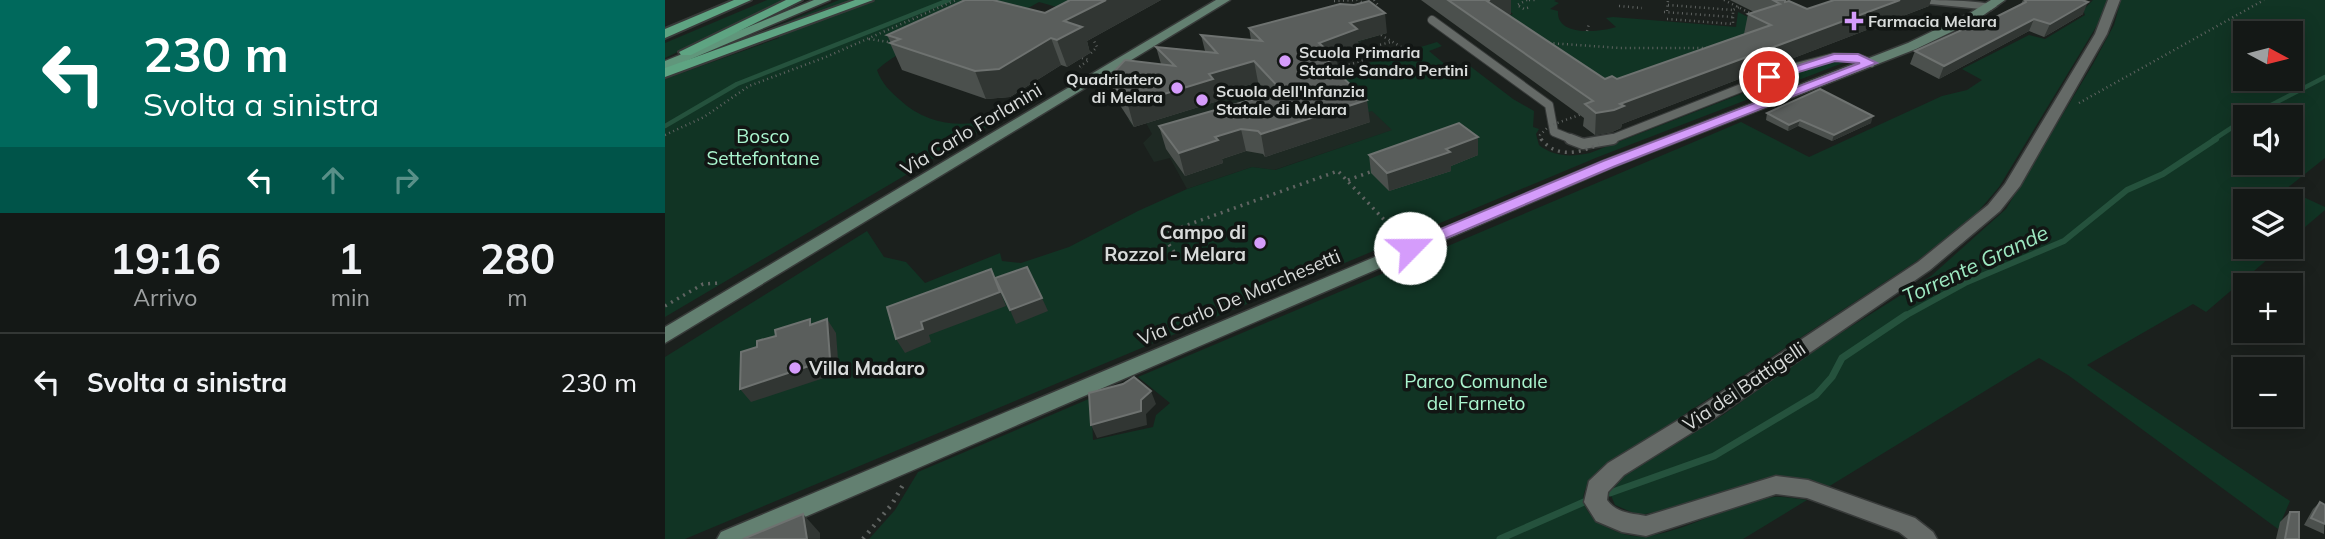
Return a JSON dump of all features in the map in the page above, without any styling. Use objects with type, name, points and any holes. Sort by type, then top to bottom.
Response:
[{"type":"highway","points":[[665,22],[719,0]]},
{"type":"highway","points":[[665,34],[745,0]]},
{"type":"highway","points":[[665,64],[796,0]]},
{"type":"highway","points":[[665,73],[867,0]]},
{"type":"main road","points":[[665,64],[824,0]]},
{"type":"main road","name":"Via Carlo Forlanini","points":[[665,336],[1224,0]]},
{"type":"main road","name":"Via Carlo De Marchesetti","points":[[729,539],[1608,164],[1942,33],[1995,3]]},
{"type":"street","points":[[1921,0],[1995,3]]},
{"type":"street","name":"Via dei Battigelli","points":[[1925,539],[1907,525],[1808,489],[1776,485],[1646,526],[1622,522],[1604,514],[1595,502],[1597,488],[1616,469],[1705,414],[1940,255],[2003,199],[2101,34],[2114,0]]},
{"type":"lane","points":[[1432,20],[1549,105],[1553,113],[1551,125],[1554,132],[1583,144],[1599,144],[1792,68],[1834,57],[1858,58],[1871,63]]},
{"type":"path","points":[[665,135],[703,117],[749,86],[956,0]]},
{"type":"path","points":[[1334,1],[1357,0],[1374,12],[1378,5],[1374,0]]},
{"type":"path","points":[[1530,7],[1519,8],[1516,1],[1535,0]]},
{"type":"path","points":[[1668,0],[1665,11],[1733,17]]},
{"type":"path","points":[[1724,0],[1759,18]]},
{"type":"path","points":[[2053,115],[2070,110],[2264,0]]},
{"type":"path","points":[[1668,5],[1733,10],[1740,6]]},
{"type":"path","points":[[1619,6],[1642,8]]},
{"type":"path","points":[[1667,19],[1733,24],[1733,10]]},
{"type":"path","points":[[1587,31],[1589,24]]},
{"type":"path","points":[[1381,35],[1408,51]]},
{"type":"path","points":[[866,39],[896,43]]},
{"type":"path","points":[[1091,53],[1097,47],[1094,41]]},
{"type":"path","points":[[1329,71],[1370,58],[1375,46],[1391,42]]},
{"type":"path","points":[[1540,43],[1620,48],[1711,48]]},
{"type":"path","points":[[1441,69],[1457,66]]},
{"type":"path","points":[[1117,91],[1109,100],[1117,100]]},
{"type":"path","points":[[1583,113],[1544,129],[1541,140],[1552,149],[1573,153],[1599,144]]},
{"type":"path","points":[[1347,180],[1384,167]]},
{"type":"path","points":[[1174,252],[1162,234],[1338,170],[1390,226]]},
{"type":"path","points":[[665,306],[711,282],[718,282],[737,292]]},
{"type":"path","points":[[863,539],[892,504],[905,482]]},
{"type":"shaded area","points":[[1382,29],[1387,33],[1362,41],[1357,47],[1359,50],[1323,64],[1393,130],[1274,170],[1252,167],[1187,189],[1170,158],[1154,162],[1143,143],[1152,134],[1146,123],[1133,127],[1128,120],[1136,111]]},
{"type":"green space","points":[[767,0],[788,0],[665,58],[665,43]]},
{"type":"green space","name":"Bosco Settefontane","points":[[839,0],[1104,0],[1078,13],[1039,2],[1010,18],[923,43],[891,59],[877,70],[881,79],[900,100],[924,116],[936,121],[963,124],[1004,117],[665,317],[665,79],[779,38],[772,28]]},
{"type":"green space","points":[[1507,0],[1556,0],[1554,1],[1559,3],[1550,9],[1558,11],[1559,19],[1564,25],[1581,31],[1616,27],[1606,18],[1613,17],[1736,27],[1738,12],[1760,23],[1744,34],[1616,100],[1491,21],[1513,14],[1502,5]]},
{"type":"green space","name":"Parco Comunale del Farneto","points":[[2093,0],[2108,0],[2099,22],[1999,187],[1976,214],[1918,260],[1602,469],[1585,490],[1583,499],[1586,507],[1598,522],[1634,536],[1667,532],[1757,500],[1778,497],[1807,500],[1743,539],[869,539],[895,510],[918,472],[1091,398],[1093,440],[1153,427],[1156,415],[1170,403],[1138,377],[1741,122],[1809,157],[1942,96],[1967,90],[1982,80],[1962,69],[2029,35],[2045,39],[2085,15],[2083,10]]},
{"type":"green space","points":[[2121,0],[2325,0],[2325,158],[2286,189],[2233,189],[2233,259],[2268,259],[2252,273],[2233,273],[2233,289],[2206,312],[2193,304],[2087,365],[2290,501],[2278,529],[2068,375],[2039,358],[1828,487],[1790,478],[1676,509],[1638,515],[1615,505],[1610,493],[1624,476],[1723,415],[1817,348],[1931,276],[2006,209],[2114,25]]},
{"type":"green space","points":[[1437,42],[1442,46],[1429,51],[1447,66],[1438,69],[1441,71],[1466,63],[1513,99],[1534,111],[1533,127],[1539,129],[1536,134],[1539,145],[1557,154],[1569,155],[1590,153],[1820,63],[1848,61],[1598,157],[685,539],[665,539],[665,357],[867,231],[884,257],[906,262],[925,283],[1000,253],[1002,261],[1021,263],[1069,247],[1187,189],[1252,167],[1275,170],[1392,130],[1372,111],[1361,114],[1332,74]]},
{"type":"green space","points":[[2303,197],[2325,207],[2325,210],[2303,229]]},
{"type":"building","points":[[965,0],[993,0],[1045,13],[1070,0],[1106,0],[1064,21],[1082,27],[1057,40],[1051,38],[999,69],[975,71],[890,43],[900,39],[887,35]]},
{"type":"building","points":[[1448,0],[1490,0],[1487,1],[1605,79],[1612,76],[1617,79],[1771,25],[1748,14],[1780,4],[1773,0],[1789,1],[1807,9],[1834,0],[1900,0],[1620,104],[1624,106],[1614,110],[1596,113],[1585,104],[1593,101]]},
{"type":"building","points":[[2025,0],[2088,2],[2050,24],[2034,19],[1944,66],[1915,51],[1977,23],[1976,27],[2026,2]]},
{"type":"building","points":[[1369,1],[1385,13],[1350,23],[1357,29],[1319,43],[1337,59],[1326,62],[1367,100],[1261,134],[1258,131],[1241,129],[1179,153],[1159,126],[1282,91],[1254,61],[1209,74],[1213,79],[1128,105],[1109,77],[1125,60],[1175,66],[1156,47],[1217,53],[1201,35],[1262,41],[1249,28],[1340,4],[1354,5]]},
{"type":"building","points":[[1820,89],[1873,116],[1834,135],[1800,120],[1789,125],[1767,113]]},
{"type":"building","points":[[1459,123],[1478,137],[1446,149],[1450,152],[1387,173],[1369,155]]},
{"type":"building","points":[[1027,267],[1042,298],[1010,310],[995,278]]},
{"type":"building","points":[[991,269],[1000,292],[921,322],[923,329],[896,339],[887,307]]},
{"type":"building","points":[[810,319],[810,325],[827,319],[830,359],[740,389],[741,352],[757,347],[757,341],[776,336],[775,330]]},
{"type":"building","points":[[1134,377],[1151,391],[1141,400],[1141,411],[1091,425],[1089,393],[1123,384]]},
{"type":"building","points":[[2320,502],[2325,505],[2325,524],[2311,518]]},
{"type":"building","points":[[2290,512],[2299,512],[2299,539],[2285,539]]},
{"type":"building","points":[[803,514],[807,539],[743,539]]},
{"type":"waterway","points":[[665,126],[737,84],[949,0]]},
{"type":"waterway","name":"Torrente Grande","points":[[2271,105],[2325,77]]},
{"type":"waterway","name":"Torrente Grande","points":[[2213,140],[2233,127]]},
{"type":"waterway","name":"Torrente Grande","points":[[1903,317],[1965,283],[2064,241],[2127,190],[2163,174],[2216,139]]},
{"type":"waterway","name":"Torrente Grande","points":[[1610,493],[1714,456],[1816,395],[1832,377],[1842,358],[1903,317]]},
{"type":"waterway","name":"Torrente Grande","points":[[1500,539],[1584,502]]},
{"type":"place","name":"Farmacia Melara","points":[[1854,21]]},
{"type":"place","name":"Scuola Primaria Statale Sandro Pertini","points":[[1285,61]]},
{"type":"place","name":"Quadrilatero di Melara","points":[[1177,88]]},
{"type":"place","name":"Scuola dell'Infanzia Statale di Melara","points":[[1202,100]]},
{"type":"place","name":"Campo di Rozzol - Melara","points":[[1260,243]]},
{"type":"place","name":"Villa Madaro","points":[[795,368]]},
{"type":"route","points":[[1410,248],[1608,164],[1871,63],[1858,58],[1834,57],[1769,77]]}]
